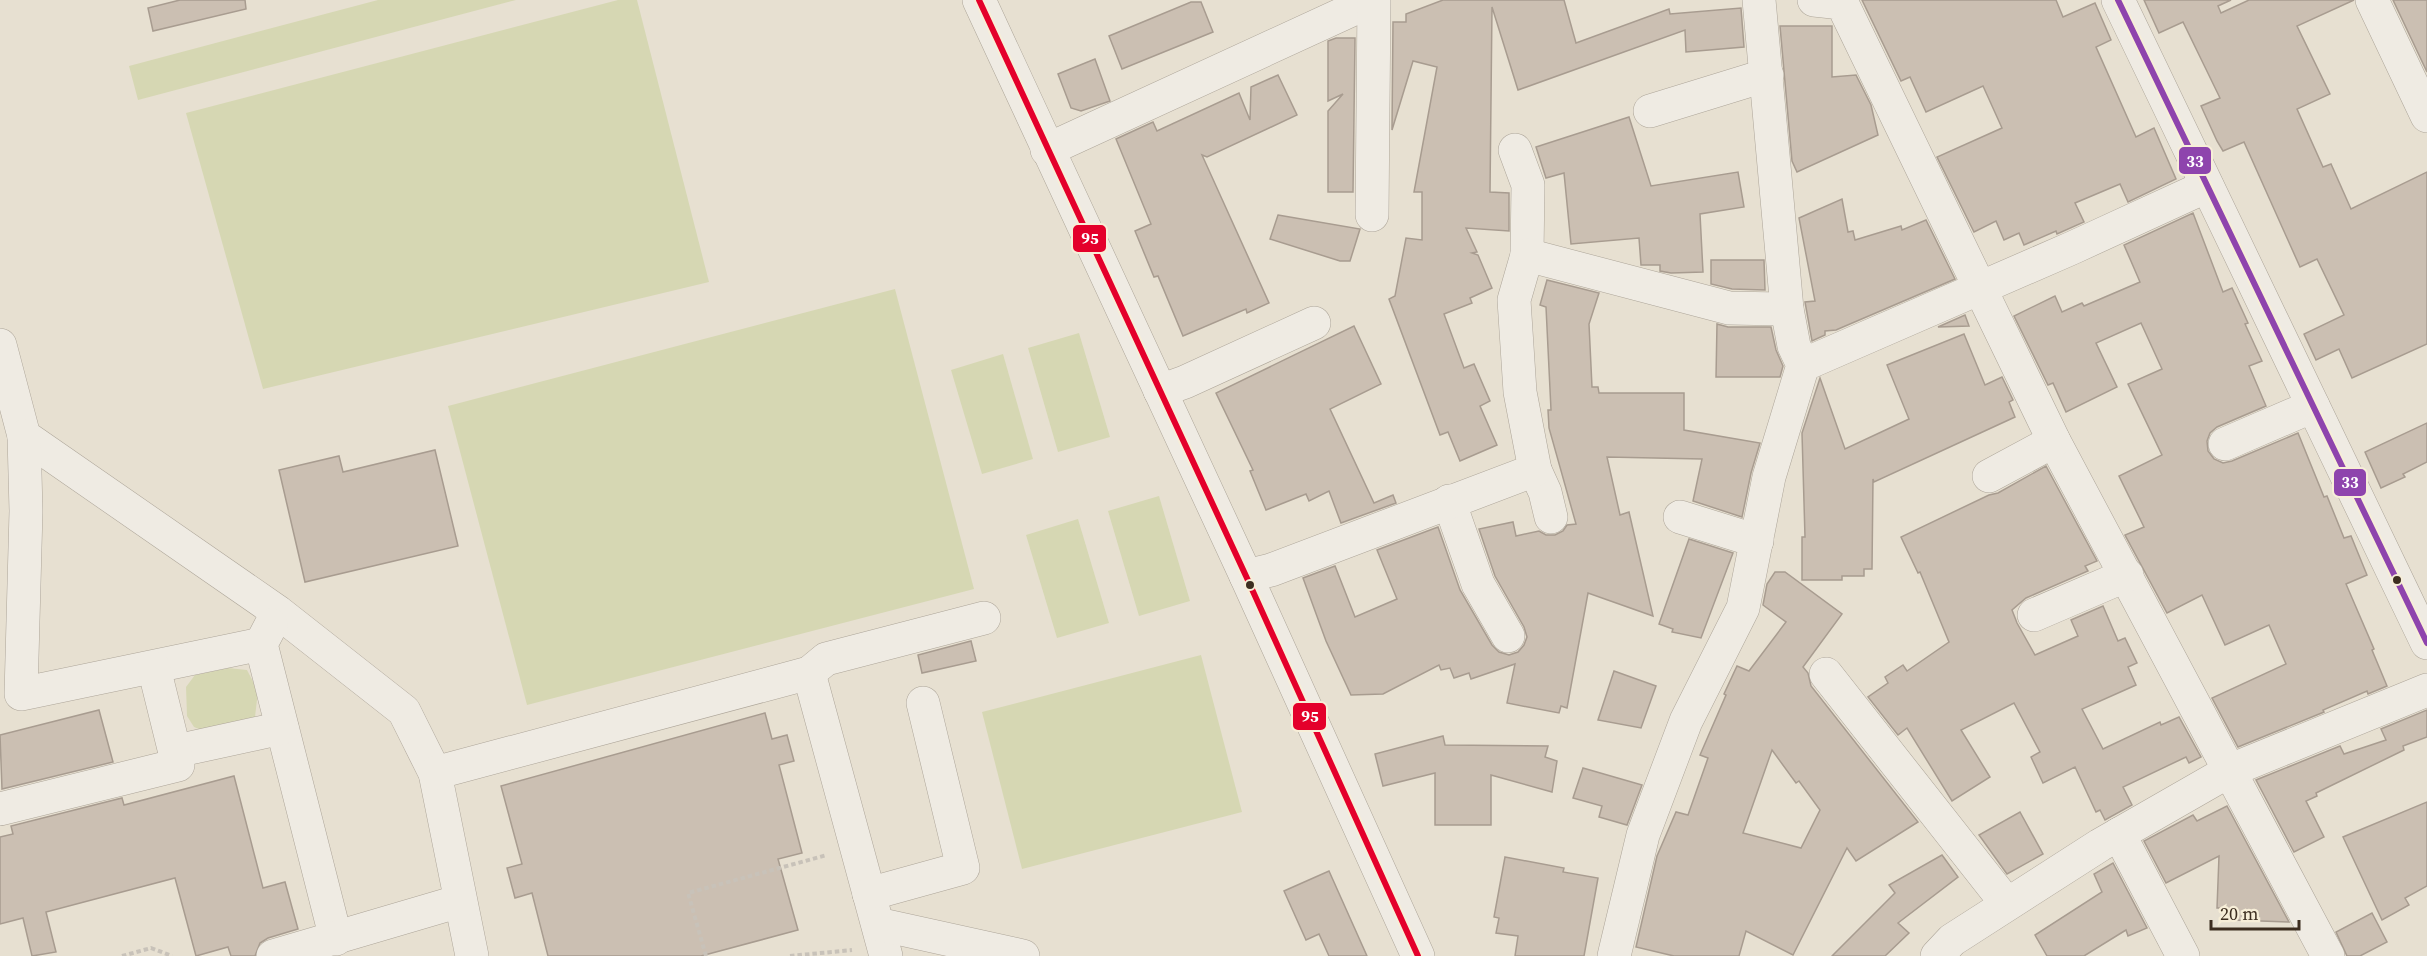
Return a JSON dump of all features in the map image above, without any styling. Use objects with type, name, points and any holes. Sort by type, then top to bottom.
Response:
[{"type":"street","points":[[979,0],[1246,576],[1418,956]]},
{"type":"street","points":[[1047,150],[1373,0],[1372,215]]},
{"type":"street","points":[[1614,956],[1643,835],[1686,721],[1743,608],[1769,477],[1803,365],[1794,346],[1787,309],[1759,0]]},
{"type":"street","points":[[1814,0],[1842,3],[2054,441],[2328,956]]},
{"type":"street","points":[[2118,0],[2427,643]]},
{"type":"street","points":[[2372,0],[2427,116]]},
{"type":"street","points":[[1650,111],[1767,75]]},
{"type":"street","points":[[1515,150],[1528,185],[1527,255],[1514,300],[1520,392],[1535,470],[1545,492],[1551,517]]},
{"type":"street","points":[[1803,365],[2072,248],[2207,186]]},
{"type":"street","points":[[1527,255],[1730,308],[1787,309]]},
{"type":"street","points":[[1160,391],[1185,382],[1314,323]]},
{"type":"street","points":[[0,345],[24,436],[26,511],[10,697],[261,644]]},
{"type":"street","points":[[2225,444],[2313,406]]},
{"type":"street","points":[[0,470],[24,436]]},
{"type":"street","points":[[24,436],[278,612],[404,711],[435,773],[472,956]]},
{"type":"street","points":[[1989,476],[2054,441]]},
{"type":"street","points":[[1246,576],[1271,570],[1535,470]]},
{"type":"street","points":[[1449,501],[1478,584],[1508,636]]},
{"type":"street","points":[[1680,517],[1757,541]]},
{"type":"street","points":[[2034,615],[2127,575]]},
{"type":"street","points":[[278,612],[261,644],[336,939]]},
{"type":"street","points":[[435,773],[809,674],[826,659],[984,618]]},
{"type":"street","points":[[0,809],[178,765],[154,668]]},
{"type":"street","points":[[809,674],[879,930]]},
{"type":"street","points":[[1826,674],[2007,904]]},
{"type":"street","points":[[1937,956],[1952,940],[2007,904],[2119,834],[2231,770],[2427,690]]},
{"type":"street","points":[[879,930],[963,868],[923,703]]},
{"type":"street","points":[[176,751],[282,728]]},
{"type":"street","points":[[2119,834],[2182,956]]},
{"type":"street","points":[[273,956],[460,902]]},
{"type":"street","points":[[879,930],[1023,956]]},
{"type":"path","points":[[706,956],[688,893],[857,847]]},
{"type":"path","points":[[790,956],[879,930]]},
{"type":"path","points":[[122,956],[151,948],[172,956]]},
{"type":"green space","points":[[378,0],[516,0],[138,100],[129,66]]},
{"type":"green space","points":[[618,0],[637,0],[709,282],[263,389],[186,113]]},
{"type":"green space","points":[[895,289],[974,589],[527,705],[448,406]]},
{"type":"green space","points":[[1079,333],[1110,437],[1058,452],[1028,348]]},
{"type":"green space","points":[[1003,354],[1033,459],[982,474],[951,370]]},
{"type":"green space","points":[[1159,496],[1190,601],[1139,616],[1108,511]]},
{"type":"green space","points":[[1078,519],[1109,623],[1057,638],[1026,535]]},
{"type":"green space","points":[[1201,655],[1242,812],[1022,869],[982,712]]},
{"type":"green space","points":[[228,668],[247,670],[258,691],[255,717],[211,734],[194,727],[187,716],[186,687],[195,675]]},
{"type":"building","points":[[180,0],[245,0],[246,9],[153,31],[148,8]]},
{"type":"building","points":[[1443,0],[1564,0],[1576,43],[1669,9],[1670,14],[1741,8],[1744,47],[1686,52],[1685,30],[1518,90],[1492,7],[1490,192],[1509,193],[1509,231],[1466,228],[1477,252],[1472,253],[1478,255],[1492,288],[1470,298],[1472,303],[1444,314],[1464,368],[1474,364],[1490,401],[1480,406],[1497,445],[1460,461],[1448,432],[1440,435],[1389,299],[1395,296],[1406,238],[1422,240],[1422,192],[1414,192],[1437,67],[1413,61],[1392,130],[1393,22],[1406,22],[1406,14]]},
{"type":"building","points":[[1862,0],[2056,0],[2063,17],[2095,3],[2111,40],[2096,47],[2136,137],[2154,128],[2176,179],[2128,202],[2120,184],[2075,203],[2084,222],[2024,245],[2019,233],[2004,240],[1996,221],[1974,232],[1937,157],[2002,128],[1983,86],[1926,112],[1910,77],[1901,81]]},
{"type":"building","points":[[2144,0],[2231,0],[2218,6],[2221,13],[2249,0],[2354,0],[2297,26],[2330,94],[2297,109],[2323,167],[2331,164],[2351,209],[2427,172],[2427,344],[2352,378],[2339,349],[2316,360],[2304,334],[2344,315],[2317,259],[2300,267],[2244,142],[2223,151],[2217,141],[2201,106],[2220,98],[2183,22],[2159,33]]},
{"type":"building","points":[[2393,0],[2427,0],[2427,72]]},
{"type":"building","points":[[1191,2],[1201,2],[1213,32],[1122,69],[1109,36]]},
{"type":"building","points":[[1780,26],[1832,26],[1832,77],[1856,75],[1871,105],[1878,135],[1797,172],[1792,161]]},
{"type":"building","points":[[1336,38],[1355,38],[1353,192],[1328,192],[1328,111],[1343,94],[1328,101],[1328,41]]},
{"type":"building","points":[[1095,59],[1110,101],[1081,111],[1071,108],[1058,74]]},
{"type":"building","points":[[1278,75],[1297,115],[1207,157],[1202,155],[1269,303],[1247,313],[1246,309],[1183,336],[1158,276],[1154,277],[1135,231],[1151,224],[1116,139],[1153,122],[1157,131],[1239,93],[1250,120],[1251,87]]},
{"type":"building","points":[[1629,117],[1651,186],[1738,172],[1744,207],[1700,214],[1703,272],[1671,273],[1660,271],[1660,265],[1641,265],[1639,238],[1571,244],[1564,173],[1546,178],[1536,147]]},
{"type":"building","points":[[1842,199],[1848,232],[1853,231],[1855,240],[1901,226],[1902,230],[1926,220],[1955,279],[1836,330],[1825,331],[1825,335],[1812,341],[1805,302],[1815,301],[1799,218]]},
{"type":"building","points":[[2193,213],[2223,292],[2232,288],[2248,323],[2245,324],[2262,361],[2249,366],[2266,406],[2217,427],[2210,433],[2207,441],[2208,451],[2214,459],[2223,463],[2298,433],[2324,497],[2327,496],[2344,538],[2351,536],[2367,575],[2346,584],[2387,686],[2368,694],[2367,691],[2323,710],[2324,712],[2238,747],[2212,698],[2286,664],[2269,625],[2225,645],[2202,595],[2167,613],[2125,535],[2144,527],[2119,476],[2162,455],[2128,384],[2162,369],[2141,323],[2096,343],[2117,387],[2066,412],[2053,383],[2048,385],[2014,316],[2055,296],[2062,312],[2082,303],[2084,306],[2140,282],[2124,245]]},
{"type":"building","points":[[1278,215],[1360,229],[1350,261],[1340,261],[1270,239]]},
{"type":"building","points":[[1711,260],[1764,260],[1765,290],[1732,289],[1711,284]]},
{"type":"building","points":[[1547,280],[1599,293],[1589,324],[1592,387],[1598,387],[1599,393],[1684,393],[1684,430],[1760,443],[1742,517],[1693,501],[1702,459],[1607,457],[1620,515],[1629,512],[1653,616],[1588,593],[1567,708],[1561,706],[1559,713],[1507,703],[1515,664],[1471,679],[1469,673],[1454,678],[1450,668],[1441,670],[1439,665],[1383,694],[1351,695],[1326,641],[1303,578],[1335,566],[1355,617],[1397,599],[1377,550],[1438,527],[1460,590],[1492,645],[1499,652],[1509,655],[1518,652],[1524,645],[1527,637],[1524,627],[1495,576],[1479,529],[1513,522],[1516,536],[1539,531],[1546,535],[1555,535],[1563,531],[1567,525],[1576,524],[1549,428],[1548,410],[1551,410],[1546,307],[1540,305]]},
{"type":"building","points":[[1965,315],[1969,326],[1938,327]]},
{"type":"building","points":[[1717,324],[1728,327],[1771,327],[1776,350],[1783,366],[1780,377],[1716,377]]},
{"type":"building","points":[[1354,326],[1381,384],[1330,409],[1374,503],[1393,495],[1396,503],[1341,523],[1329,491],[1309,501],[1306,494],[1266,510],[1250,471],[1253,470],[1216,393]]},
{"type":"building","points":[[1964,334],[1985,385],[2002,377],[2013,400],[2009,402],[2015,417],[1874,482],[1873,479],[1872,569],[1864,569],[1864,576],[1842,576],[1842,580],[1802,580],[1802,537],[1805,537],[1802,433],[1820,378],[1845,449],[1909,419],[1887,365]]},
{"type":"building","points":[[2427,423],[2427,462],[2403,474],[2405,477],[2381,488],[2365,452]]},
{"type":"building","points":[[435,450],[458,546],[305,582],[279,470],[339,456],[343,472]]},
{"type":"building","points":[[2046,466],[2097,561],[2085,566],[2088,571],[2026,598],[2012,610],[2017,623],[2035,655],[2078,636],[2071,620],[2103,606],[2118,641],[2125,638],[2137,663],[2128,667],[2136,685],[2082,709],[2103,749],[2160,722],[2161,725],[2179,717],[2201,757],[2189,763],[2186,757],[2123,787],[2132,805],[2105,820],[2100,810],[2096,812],[2075,767],[2043,783],[2031,757],[2040,752],[2014,703],[1961,730],[1990,777],[1952,801],[1907,728],[1898,735],[1868,697],[1888,683],[1885,677],[1903,665],[1907,671],[1949,642],[1920,572],[1918,573],[1901,537],[1989,495],[1998,493]]},
{"type":"building","points":[[1689,539],[1733,553],[1701,638],[1672,632],[1673,629],[1659,624]]},
{"type":"building","points":[[1775,572],[1785,572],[1842,614],[1803,667],[1808,673],[1811,686],[1918,822],[1856,861],[1847,848],[1793,955],[1746,931],[1739,956],[1674,956],[1636,947],[1657,856],[1676,812],[1688,815],[1708,758],[1700,755],[1726,695],[1724,694],[1737,666],[1749,671],[1786,622],[1763,605],[1767,584]],"holes":[[[1772,750],[1796,783],[1799,781],[1820,810],[1801,848],[1743,833]]]},
{"type":"building","points":[[971,641],[976,661],[922,673],[918,655]]},
{"type":"building","points":[[1614,671],[1656,686],[1641,728],[1598,720]]},
{"type":"building","points":[[99,710],[113,762],[2,789],[0,735]]},
{"type":"building","points":[[2427,710],[2427,737],[2403,746],[2404,750],[2316,793],[2317,796],[2306,801],[2324,837],[2294,852],[2256,780],[2340,746],[2344,754],[2386,740],[2381,729]]},
{"type":"building","points":[[765,713],[772,739],[787,735],[794,761],[779,765],[802,853],[778,859],[798,930],[701,956],[548,956],[532,893],[515,898],[507,868],[522,864],[501,786]]},
{"type":"building","points":[[1443,736],[1445,745],[1548,746],[1545,757],[1557,761],[1552,792],[1491,775],[1491,825],[1435,825],[1435,773],[1383,786],[1375,754]]},
{"type":"building","points":[[1583,768],[1642,785],[1627,825],[1599,817],[1602,806],[1573,798]]},
{"type":"building","points":[[234,776],[263,888],[285,882],[298,929],[268,938],[260,943],[255,956],[231,956],[228,947],[196,956],[175,878],[46,912],[56,952],[32,956],[23,918],[0,924],[0,837],[13,834],[11,826],[122,798],[124,805]]},
{"type":"building","points":[[2427,802],[2427,886],[2405,898],[2409,905],[2382,920],[2343,837]]},
{"type":"building","points":[[2227,806],[2289,922],[2234,920],[2234,914],[2226,914],[2226,908],[2217,908],[2219,856],[2166,883],[2144,841],[2193,815],[2197,821]]},
{"type":"building","points":[[2020,812],[2043,854],[2007,874],[1979,835]]},
{"type":"building","points":[[1942,855],[1958,877],[1898,923],[1909,933],[1885,956],[1832,956],[1895,893],[1889,885]]},
{"type":"building","points":[[1505,857],[1564,868],[1563,872],[1598,878],[1584,956],[1515,956],[1518,936],[1496,933],[1499,918],[1494,917]]},
{"type":"building","points":[[2113,863],[2147,928],[2128,936],[2126,930],[2084,956],[2047,956],[2035,935],[2102,892],[2094,874]]},
{"type":"building","points":[[1329,871],[1367,956],[1329,956],[1319,934],[1306,940],[1284,891]]},
{"type":"building","points":[[2372,913],[2387,942],[2360,956],[2347,956],[2336,932]]},
{"type":"transit line","name":"95","points":[[979,0],[1246,576],[1418,956]]},
{"type":"transit line","name":"33","points":[[2118,0],[2427,643]]}]
